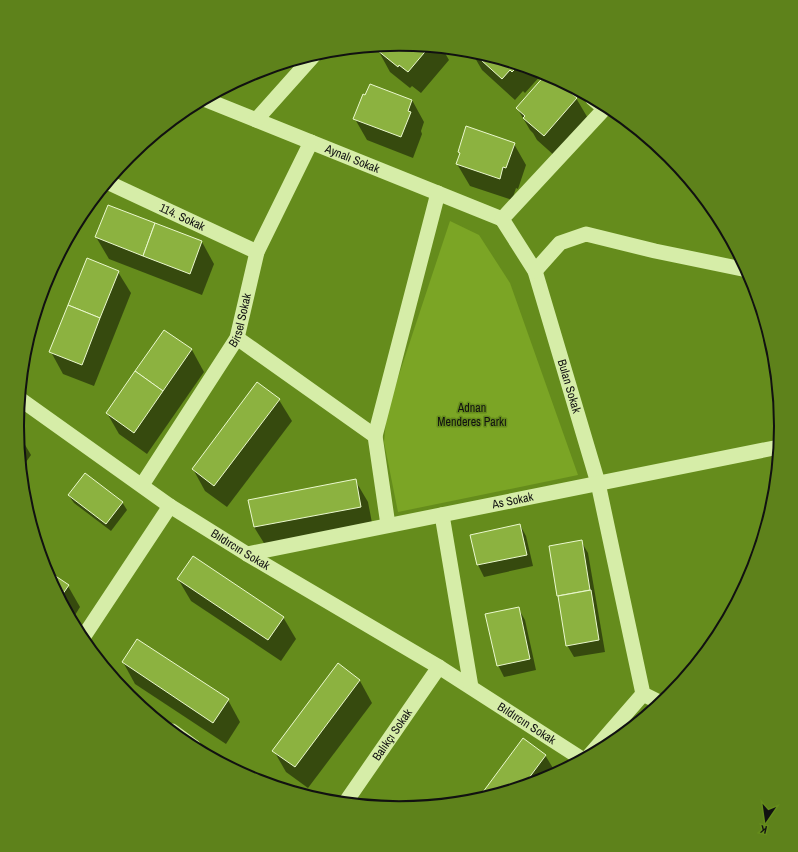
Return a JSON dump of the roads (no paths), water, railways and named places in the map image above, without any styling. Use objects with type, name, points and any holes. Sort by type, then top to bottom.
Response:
[{"type":"street","points":[[256,120],[306,63]]},
{"type":"street","name":"Aynalı Sokak","points":[[211,102],[502,219]]},
{"type":"street","points":[[502,219],[603,111]]},
{"type":"street","name":"Birsel Sokak","points":[[142,485],[237,338],[256,252],[311,142]]},
{"type":"street","name":"114. Sokak","points":[[112,185],[256,252]]},
{"type":"street","points":[[388,525],[375,436],[438,193]]},
{"type":"street","name":"Bulan Sokak","points":[[502,219],[535,271],[598,483],[643,694]]},
{"type":"street","points":[[535,271],[560,243],[586,234],[655,251],[739,268]]},
{"type":"street","points":[[237,338],[375,436]]},
{"type":"street","name":"Bıldırcın Sokak","points":[[25,402],[170,506],[247,554],[439,667],[577,756]]},
{"type":"street","name":"As Sokak","points":[[247,554],[773,448]]},
{"type":"street","points":[[86,633],[170,506]]},
{"type":"street","points":[[442,514],[471,687]]},
{"type":"street","name":"Balıkçı Sokak","points":[[349,798],[439,667]]},
{"type":"street","points":[[602,741],[643,694],[655,699]]},
{"type":"park label","name":"Adnan Menderes Parkı","points":[[472,415]]}]
